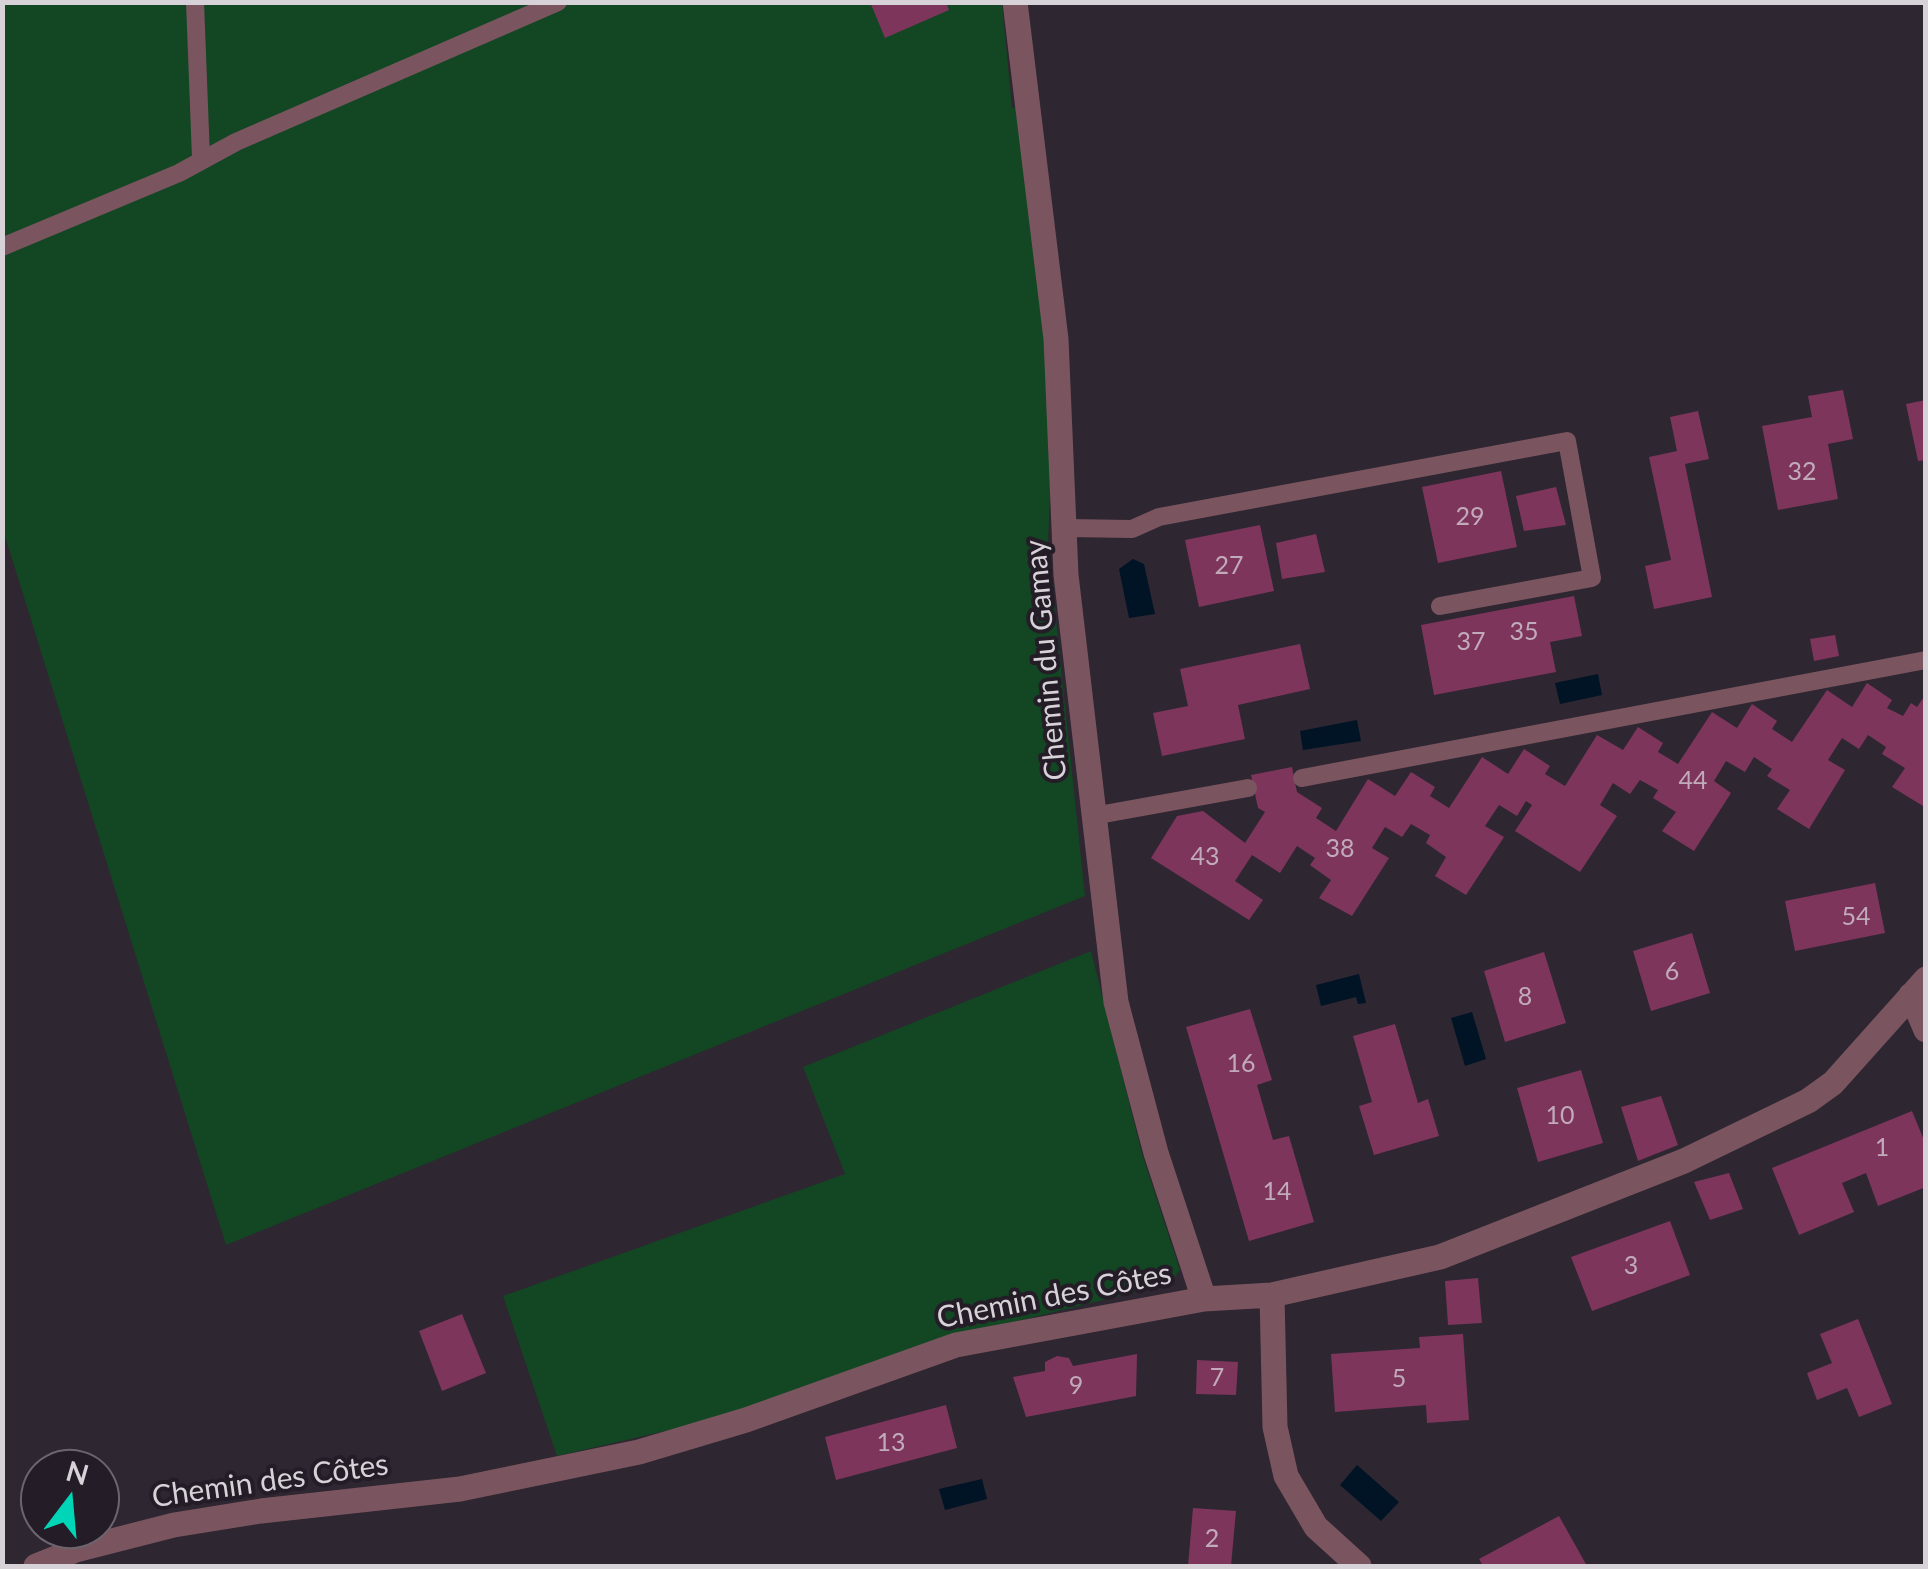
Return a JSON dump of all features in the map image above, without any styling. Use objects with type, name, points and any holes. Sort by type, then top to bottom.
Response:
[{"type":"street","name":"Chemin du Gamay","points":[[1015,2],[1056,338],[1066,574],[1116,1002],[1156,1153],[1204,1299]]},
{"type":"street","name":"Chemin des Côtes","points":[[36,1566],[76,1550],[174,1525],[261,1510],[460,1489],[639,1452],[746,1420],[956,1345],[1204,1299],[1272,1295],[1440,1257],[1684,1161],[1808,1100],[1834,1083],[1918,987]]},
{"type":"street","points":[[1918,987],[1926,1030]]},
{"type":"street","points":[[1272,1295],[1275,1427],[1286,1476],[1316,1527],[1359,1566]]},
{"type":"lane","points":[[195,2],[201,158]]},
{"type":"lane","points":[[2,247],[179,173],[201,158],[558,2]]},
{"type":"lane","points":[[1066,528],[1132,529],[1160,516],[1567,441],[1592,578],[1440,606]]},
{"type":"lane","points":[[1302,778],[1926,660]]},
{"type":"lane","points":[[1093,816],[1248,788]]},
{"type":"green space","points":[[3,3],[1002,3],[1012,108],[1028,103],[1056,339],[1048,544],[1085,896],[226,1245],[3,530]]},
{"type":"green space","points":[[1091,951],[1142,1154],[1180,1270],[1169,1284],[956,1336],[743,1413],[557,1456],[503,1296],[845,1174],[803,1067]]},
{"type":"water","points":[[1133,559],[1144,564],[1155,614],[1129,618],[1119,569]]},
{"type":"water","points":[[1598,674],[1602,695],[1560,704],[1555,683]]},
{"type":"water","points":[[1357,720],[1361,741],[1303,750],[1300,731]]},
{"type":"water","points":[[1359,974],[1366,1003],[1358,1004],[1356,997],[1321,1006],[1316,985]]},
{"type":"water","points":[[1472,1012],[1486,1059],[1465,1066],[1451,1018]]},
{"type":"water","points":[[1357,1465],[1399,1502],[1381,1521],[1340,1485]]},
{"type":"water","points":[[982,1479],[987,1499],[945,1510],[939,1489]]},
{"type":"building","points":[[870,2],[946,2],[949,10],[885,38]]},
{"type":"building","points":[[1843,390],[1853,439],[1828,444],[1838,499],[1778,510],[1762,426],[1812,417],[1808,396]]},
{"type":"building","points":[[1926,400],[1926,460],[1918,461],[1906,404]]},
{"type":"building","points":[[1698,411],[1709,459],[1685,464],[1712,597],[1654,609],[1645,566],[1671,560],[1649,457],[1677,451],[1670,417]]},
{"type":"building","points":[[1501,471],[1517,547],[1438,563],[1422,487]]},
{"type":"building","points":[[1556,487],[1566,525],[1524,531],[1516,496]]},
{"type":"building","points":[[1260,525],[1274,591],[1199,607],[1185,540]]},
{"type":"building","points":[[1316,534],[1325,572],[1282,579],[1276,543]]},
{"type":"building","points":[[1574,596],[1582,636],[1550,642],[1556,672],[1434,695],[1421,625]]},
{"type":"building","points":[[1835,635],[1839,656],[1814,661],[1810,639]]},
{"type":"building","points":[[1300,644],[1310,689],[1238,705],[1245,739],[1162,756],[1153,713],[1188,706],[1180,669]]},
{"type":"building","points":[[1867,683],[1892,700],[1887,708],[1903,716],[1911,703],[1917,707],[1926,694],[1923,806],[1892,787],[1905,768],[1882,754],[1886,747],[1868,735],[1859,749],[1842,738],[1828,760],[1845,770],[1809,829],[1777,809],[1790,790],[1767,776],[1772,769],[1754,757],[1745,772],[1726,761],[1714,781],[1731,793],[1694,851],[1662,831],[1676,812],[1653,798],[1658,790],[1640,780],[1630,794],[1613,783],[1600,805],[1617,816],[1580,872],[1515,831],[1532,805],[1526,801],[1517,816],[1499,805],[1485,826],[1504,837],[1466,895],[1435,876],[1446,857],[1426,843],[1430,835],[1411,824],[1402,837],[1385,827],[1372,848],[1389,858],[1352,916],[1319,898],[1331,880],[1310,865],[1315,858],[1297,846],[1280,873],[1252,855],[1235,881],[1263,900],[1249,920],[1151,858],[1177,816],[1203,811],[1245,843],[1265,812],[1258,808],[1251,775],[1292,767],[1297,792],[1322,808],[1316,818],[1336,831],[1368,779],[1395,796],[1411,772],[1435,787],[1430,796],[1449,808],[1482,757],[1508,774],[1524,749],[1550,766],[1545,774],[1565,786],[1597,735],[1623,750],[1638,727],[1663,743],[1658,752],[1678,764],[1712,712],[1737,728],[1752,704],[1777,721],[1772,729],[1792,742],[1827,690],[1852,707]]},
{"type":"building","points":[[1875,883],[1885,933],[1795,951],[1785,901]]},
{"type":"building","points":[[1692,933],[1710,993],[1651,1011],[1633,951]]},
{"type":"building","points":[[1544,952],[1566,1023],[1505,1042],[1484,971]]},
{"type":"building","points":[[1250,1009],[1272,1080],[1257,1085],[1273,1140],[1289,1136],[1314,1222],[1249,1241],[1186,1027]]},
{"type":"building","points":[[1395,1024],[1418,1103],[1428,1099],[1439,1136],[1374,1155],[1359,1106],[1372,1102],[1353,1036]]},
{"type":"building","points":[[1581,1070],[1603,1143],[1538,1162],[1517,1088]]},
{"type":"building","points":[[1661,1096],[1678,1145],[1638,1161],[1621,1107]]},
{"type":"building","points":[[1912,1111],[1926,1145],[1926,1187],[1878,1206],[1866,1173],[1842,1183],[1854,1212],[1799,1235],[1772,1168]]},
{"type":"building","points":[[1729,1173],[1743,1209],[1710,1220],[1694,1182]]},
{"type":"building","points":[[1670,1221],[1690,1275],[1592,1311],[1571,1257]]},
{"type":"building","points":[[1478,1278],[1482,1323],[1448,1325],[1445,1281]]},
{"type":"building","points":[[462,1314],[486,1373],[442,1391],[419,1331]]},
{"type":"building","points":[[1858,1319],[1892,1404],[1859,1417],[1847,1388],[1817,1400],[1807,1373],[1832,1363],[1820,1334]]},
{"type":"building","points":[[1463,1334],[1469,1420],[1427,1423],[1426,1405],[1335,1412],[1331,1354],[1420,1348],[1419,1337]]},
{"type":"building","points":[[1137,1354],[1136,1396],[1026,1417],[1013,1377],[1045,1371],[1045,1362],[1057,1356],[1069,1358],[1073,1366]]},
{"type":"building","points":[[1197,1360],[1238,1362],[1236,1395],[1196,1394]]},
{"type":"building","points":[[946,1405],[957,1448],[836,1480],[825,1437]]},
{"type":"building","points":[[1193,1508],[1236,1511],[1231,1566],[1188,1566]]},
{"type":"building","points":[[1559,1516],[1587,1566],[1483,1566],[1479,1559]]}]
